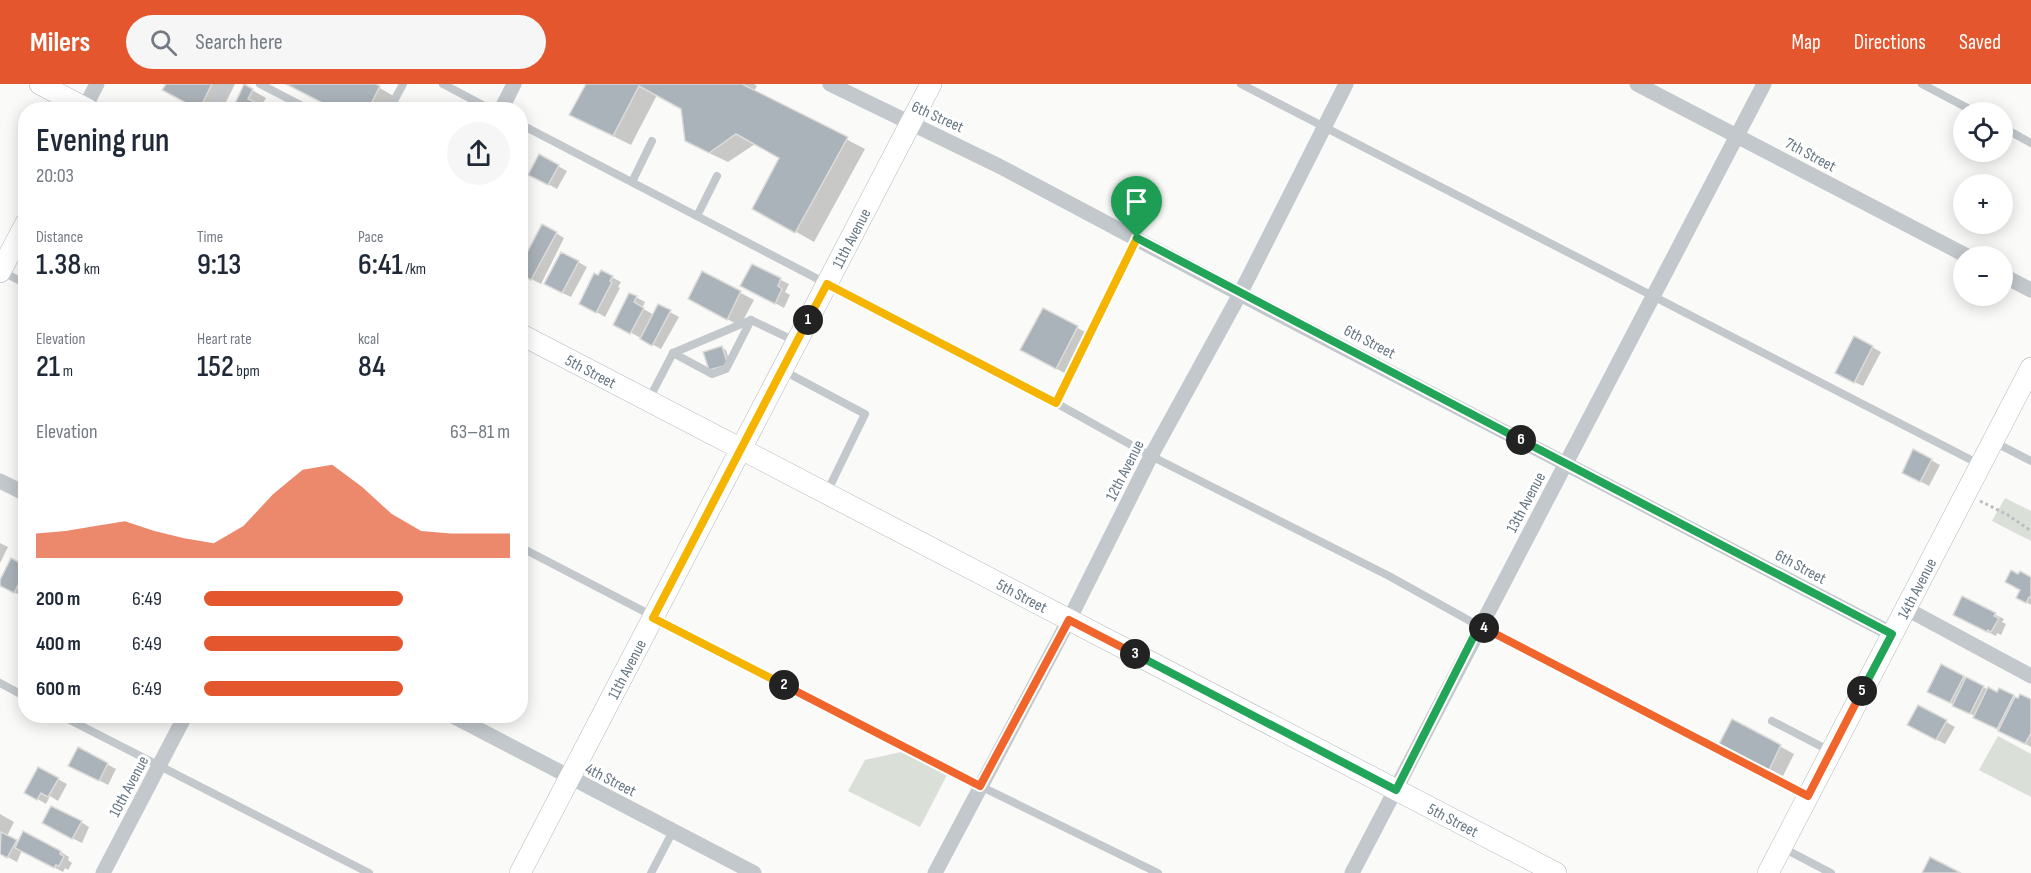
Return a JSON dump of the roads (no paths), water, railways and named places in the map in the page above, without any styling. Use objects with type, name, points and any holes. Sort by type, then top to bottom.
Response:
[{"type":"main road","points":[[40,84],[73,102]]},
{"type":"main road","name":"11th Avenue","points":[[520,873],[931,84]]},
{"type":"main road","points":[[0,271],[18,238]]},
{"type":"main road","name":"5th Street","points":[[528,338],[1556,873]]},
{"type":"main road","name":"14th Avenue","points":[[1768,873],[2031,368]]},
{"type":"street","points":[[89,102],[97,84]]},
{"type":"street","points":[[505,102],[514,84]]},
{"type":"street","name":"6th Street","points":[[830,84],[959,146],[1137,238],[1892,634]]},
{"type":"street","name":"12th Avenue","points":[[935,873],[1069,620],[1151,456],[1240,294],[1346,84]]},
{"type":"street","name":"7th Street","points":[[1637,84],[1953,249]]},
{"type":"street","name":"13th Avenue","points":[[1352,873],[1764,84]]},
{"type":"street","points":[[2013,281],[2031,290]]},
{"type":"street","points":[[0,481],[18,490]]},
{"type":"street","points":[[1905,608],[2031,676]]},
{"type":"street","name":"10th Avenue","points":[[103,873],[181,723]]},
{"type":"street","name":"4th Street","points":[[466,723],[754,873]]},
{"type":"lane","points":[[216,102],[226,84]]},
{"type":"lane","points":[[260,84],[295,102]]},
{"type":"lane","points":[[393,102],[403,84]]},
{"type":"lane","points":[[443,84],[477,102]]},
{"type":"lane","points":[[1241,84],[1981,464]]},
{"type":"lane","points":[[1922,84],[1956,102]]},
{"type":"lane","points":[[528,128],[1056,403],[1151,456],[1389,576],[1479,626],[1808,796]]},
{"type":"lane","points":[[2013,133],[2031,143]]},
{"type":"lane","points":[[632,182],[652,141]]},
{"type":"lane","points":[[697,216],[717,176]]},
{"type":"lane","points":[[1056,403],[1137,238]]},
{"type":"lane","points":[[0,271],[18,280]]},
{"type":"lane","points":[[648,400],[673,352],[751,320],[796,342]]},
{"type":"lane","points":[[673,352],[712,374],[726,369],[751,320]]},
{"type":"lane","points":[[782,370],[865,414],[826,493]]},
{"type":"lane","points":[[1993,441],[2031,461]]},
{"type":"lane","points":[[528,552],[980,786],[1158,873]]},
{"type":"lane","points":[[0,683],[18,693]]},
{"type":"lane","points":[[1772,721],[1831,752]]},
{"type":"lane","points":[[76,723],[369,873]]},
{"type":"lane","points":[[651,873],[673,831]]},
{"type":"lane","points":[[1782,848],[1831,873]]}]
